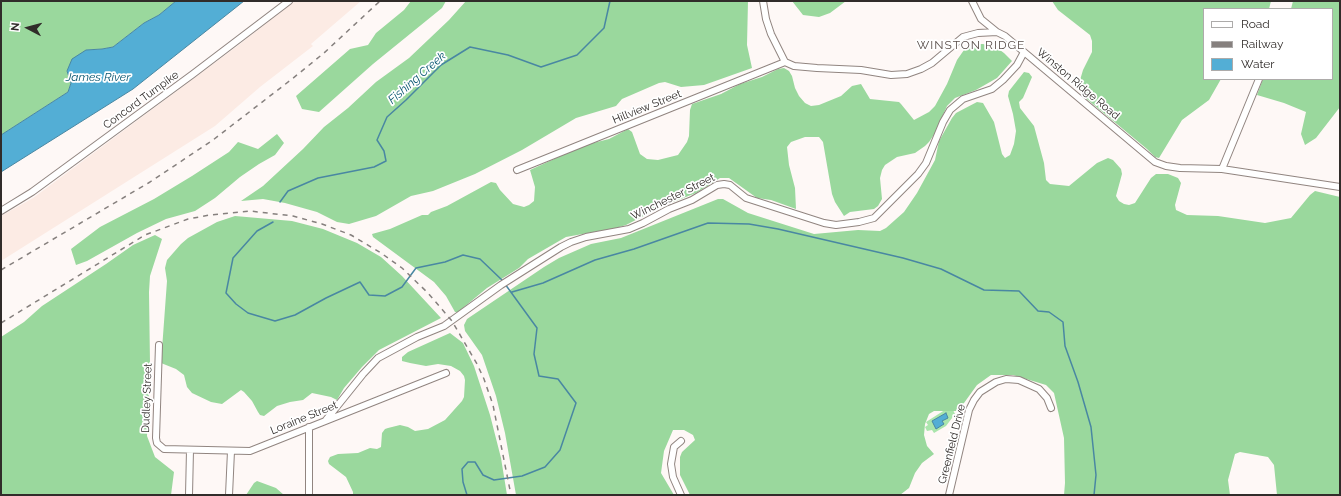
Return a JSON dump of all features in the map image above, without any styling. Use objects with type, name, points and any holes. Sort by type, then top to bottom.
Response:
[{"type":"street","name":"Concord Turnpike","points":[[1,211],[39,188],[289,1]]},
{"type":"street","points":[[764,1],[766,20],[771,34],[785,62],[794,66],[861,70],[891,75],[907,74],[921,69],[932,62],[963,37],[978,33],[997,32]]},
{"type":"street","name":"Winston Ridge Road","points":[[972,1],[981,19],[997,32],[1005,36],[1155,162],[1166,166],[1180,168],[1222,169],[1340,187]]},
{"type":"street","name":"Winchester Street","points":[[326,420],[363,374],[378,358],[444,326],[504,283],[571,242],[586,237],[629,229],[669,209],[692,200],[717,185],[730,185],[746,198],[824,223],[836,225],[859,222],[874,218],[918,174],[926,163],[943,122],[950,110],[963,99],[992,89],[1004,80],[1017,65],[1024,52]]},
{"type":"street","name":"Hillview Street","points":[[516,170],[785,62]]},
{"type":"street","points":[[1222,169],[1259,80]]},
{"type":"street","name":"Dudley Street","points":[[159,345],[156,438],[157,443],[164,450]]},
{"type":"street","name":"Loraine Street","points":[[164,450],[250,451],[446,373]]},
{"type":"street","name":"Greenfield Drive","points":[[949,495],[969,410],[980,392],[996,382],[1006,379],[1020,380],[1039,389],[1047,398],[1051,408]]},
{"type":"street","points":[[309,427],[309,495]]},
{"type":"street","points":[[681,441],[674,447],[671,464],[673,477],[681,495]]},
{"type":"street","points":[[189,495],[190,450]]},
{"type":"street","points":[[229,495],[231,451]]},
{"type":"shaded area","points":[[295,1],[361,1],[311,44],[313,46],[260,87],[215,126],[1,261],[1,216],[33,198],[236,47]]},
{"type":"green space","points":[[1,1],[176,1],[159,15],[144,23],[113,47],[86,50],[67,71],[71,83],[68,92],[1,135]]},
{"type":"green space","points":[[411,1],[446,1],[442,8],[373,64],[319,112],[302,109],[296,96],[350,49],[368,45],[376,33],[404,10]]},
{"type":"green space","points":[[466,1],[748,1],[747,45],[752,68],[704,85],[681,87],[665,82],[659,83],[622,99],[616,106],[576,118],[522,150],[475,174],[433,191],[411,196],[376,216],[349,224],[337,222],[317,212],[285,203],[263,199],[241,201],[263,186],[303,149],[324,127],[348,108],[376,82],[409,58],[449,20]]},
{"type":"green space","points":[[792,1],[846,1],[830,13],[819,17],[803,15]]},
{"type":"green space","points":[[1052,1],[1271,1],[1269,8],[1203,8],[1203,80],[1220,80],[1209,100],[1182,120],[1159,158],[1155,157],[1082,95],[1078,87],[1083,70],[1092,52],[1092,41],[1090,35],[1058,10]]},
{"type":"green space","points":[[1293,1],[1340,1],[1340,107],[1316,138],[1305,145],[1301,134],[1306,112],[1284,103],[1257,95],[1263,80],[1333,80],[1333,8],[1291,8]]},
{"type":"green space","points":[[983,44],[997,48],[1012,61],[997,78],[976,90],[955,98],[947,106],[935,133],[925,146],[915,153],[897,157],[885,165],[880,178],[882,199],[878,206],[874,209],[850,212],[844,216],[832,194],[823,142],[819,137],[805,137],[791,142],[787,147],[789,165],[795,188],[796,209],[771,200],[757,198],[729,178],[720,178],[696,193],[663,206],[626,225],[566,237],[528,259],[519,268],[487,288],[458,312],[455,312],[446,296],[434,282],[373,237],[372,234],[390,229],[422,215],[428,215],[431,212],[447,206],[491,182],[496,183],[500,190],[513,204],[524,207],[529,205],[534,201],[535,187],[530,170],[585,145],[609,139],[628,129],[632,132],[640,154],[647,159],[658,160],[678,155],[687,142],[689,136],[690,110],[692,104],[721,94],[740,84],[762,77],[778,69],[784,68],[789,71],[799,96],[805,103],[811,106],[819,105],[841,96],[852,86],[861,84],[870,99],[899,102],[914,120],[929,112],[935,106],[947,84],[957,60],[968,46]]},
{"type":"green space","points":[[1024,72],[1029,73],[1032,77],[1023,98],[1019,102],[1020,108],[1034,126],[1044,163],[1046,180],[1050,184],[1069,186],[1097,163],[1108,158],[1113,160],[1121,169],[1122,174],[1116,196],[1119,201],[1124,204],[1129,205],[1135,203],[1151,178],[1156,174],[1168,174],[1178,178],[1181,183],[1175,205],[1176,210],[1187,215],[1218,216],[1265,223],[1291,218],[1315,191],[1340,197],[1340,495],[1277,495],[1274,465],[1268,457],[1240,452],[1235,454],[1228,480],[1230,495],[1064,495],[1064,438],[1054,393],[1046,385],[1013,375],[991,375],[977,385],[956,411],[934,411],[929,414],[925,424],[924,435],[927,446],[934,454],[922,463],[915,473],[909,488],[900,495],[690,495],[680,475],[680,457],[682,452],[695,440],[693,435],[684,430],[673,430],[664,451],[661,473],[674,495],[516,495],[505,433],[496,396],[482,355],[465,331],[464,325],[467,319],[559,258],[591,244],[621,238],[718,199],[723,199],[748,213],[814,234],[858,230],[880,231],[886,228],[904,212],[917,193],[935,160],[939,141],[956,113],[977,102],[983,103],[994,122],[1002,154],[1005,158],[1010,155],[1014,144],[1016,131],[1008,96],[1009,91]]},
{"type":"green space","points":[[277,134],[284,143],[275,155],[240,177],[215,198],[195,211],[166,219],[137,233],[87,261],[76,265],[71,249],[100,227],[154,199],[192,176],[229,152],[238,142],[258,149]]},
{"type":"green space","points":[[235,216],[292,221],[323,229],[357,243],[381,257],[402,276],[441,318],[379,350],[344,388],[337,400],[331,397],[312,393],[303,400],[277,406],[264,416],[260,415],[252,401],[241,390],[222,404],[211,402],[192,393],[187,387],[184,375],[176,369],[161,363],[167,281],[165,268],[167,260],[188,238],[217,222]]},
{"type":"green space","points":[[155,235],[162,239],[150,276],[150,364],[147,436],[155,457],[174,472],[171,495],[1,495],[1,337],[24,322],[42,306],[133,245]]},
{"type":"green space","points":[[450,333],[463,343],[474,366],[490,415],[501,458],[507,495],[353,495],[346,477],[329,464],[328,461],[330,457],[338,454],[358,453],[370,448],[377,449],[381,447],[382,433],[388,428],[400,425],[415,431],[428,429],[445,420],[462,401],[464,397],[465,380],[460,371],[451,366],[438,364],[426,366],[402,361],[402,357],[408,352]]},
{"type":"green space","points":[[951,406],[955,414],[946,426],[934,433],[932,430],[927,431],[925,427],[928,425],[926,422]]},
{"type":"green space","points":[[257,481],[276,488],[284,495],[246,495]]},
{"type":"water","name":"James River","points":[[176,1],[244,1],[133,89],[1,172],[1,135],[68,92],[71,83],[67,71],[72,59],[86,50],[113,47],[144,23],[159,15]]},
{"type":"water","points":[[946,413],[948,418],[942,421],[944,424],[936,429],[932,421]]},
{"type":"waterway","name":"Fishing Creek","points":[[280,202],[288,191],[318,178],[374,167],[386,161],[384,151],[377,140],[387,117],[441,65],[470,47],[508,55],[541,67],[577,55],[604,28],[610,1]]},
{"type":"waterway","name":"Fishing Creek","points":[[273,222],[257,231],[233,258],[226,293],[236,304],[248,313],[275,321],[295,315],[360,282],[369,295],[385,296],[402,287],[416,268],[445,262],[463,255],[480,259],[503,281]]},
{"type":"waterway","points":[[512,292],[543,283],[595,260],[634,249],[708,223],[749,224],[778,229],[903,258],[941,269],[984,290],[1019,291],[1038,311],[1049,312],[1063,322],[1065,346],[1078,382],[1091,427],[1096,475],[1094,495]]},
{"type":"waterway","name":"Fishing Creek","points":[[467,495],[463,482],[462,469],[468,462],[475,462],[483,475],[494,480],[522,476],[545,467],[560,450],[576,403],[558,379],[539,376],[534,354],[537,328],[505,284]]},
{"type":"railway","points":[[1,270],[150,182],[213,140],[324,53],[380,1]]},
{"type":"railway","points":[[1,323],[145,235],[188,219],[250,211],[293,216],[322,224],[351,235],[402,268],[428,293],[452,321],[477,364],[493,405],[511,495]]},
{"type":"district","name":"WINSTON RIDGE","points":[[971,45]]}]
